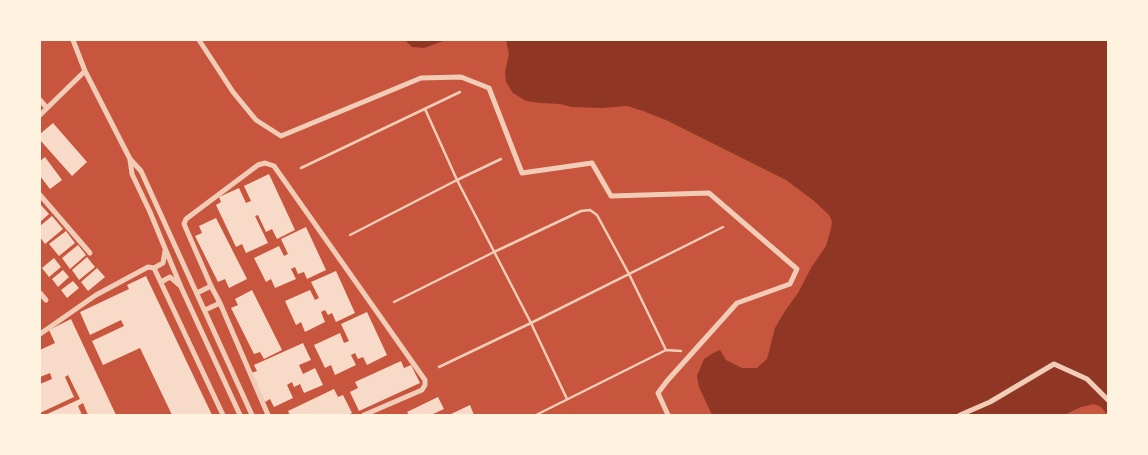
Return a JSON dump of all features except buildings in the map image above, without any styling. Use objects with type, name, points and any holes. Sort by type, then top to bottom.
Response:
[{"type":"street","points":[[73,40],[85,71],[130,159],[141,172],[252,415]]},
{"type":"street","points":[[199,40],[244,106],[256,120],[281,136],[421,78],[461,77],[489,88],[522,173],[592,164],[611,196],[709,193],[797,269],[790,284],[737,303],[667,381],[658,393],[668,415]]},
{"type":"street","points":[[40,114],[85,71]]},
{"type":"street","points":[[40,100],[47,108]]},
{"type":"street","points":[[130,159],[132,174],[240,415]]},
{"type":"street","points":[[268,415],[184,224],[184,221],[258,165],[265,163],[274,166],[425,380],[422,390],[364,415]]},
{"type":"street","points":[[40,195],[90,253]]},
{"type":"street","points":[[150,212],[158,208]]},
{"type":"street","points":[[40,334],[96,295],[148,267],[154,268],[162,263],[165,250]]},
{"type":"street","points":[[154,268],[223,415]]},
{"type":"street","points":[[161,282],[170,277],[181,287]]},
{"type":"street","points":[[197,294],[211,286]]},
{"type":"street","points":[[40,293],[46,300]]},
{"type":"street","points":[[190,307],[201,302]]},
{"type":"street","points":[[204,310],[220,303]]},
{"type":"street","points":[[960,415],[990,402],[1054,364],[1087,379],[1108,400]]},
{"type":"lane","points":[[301,168],[460,92]]},
{"type":"lane","points":[[425,109],[457,180],[531,323],[567,399]]},
{"type":"lane","points":[[350,235],[500,159]]},
{"type":"lane","points":[[394,302],[581,211],[590,210],[597,215],[629,274],[666,350]]},
{"type":"lane","points":[[439,367],[723,227]]},
{"type":"lane","points":[[536,415],[666,350],[681,351]]},
{"type":"shaded area","points":[[405,40],[446,40],[424,48],[412,47]]},
{"type":"shaded area","points":[[506,40],[1108,40],[1108,415],[1101,407],[1094,404],[1081,407],[1064,415],[712,415],[699,387],[697,376],[704,359],[720,350],[726,360],[742,368],[757,368],[767,359],[775,328],[826,246],[832,221],[829,215],[813,200],[786,180],[666,120],[643,111],[627,106],[602,108],[572,107],[526,101],[513,93],[506,82],[505,72],[509,54]]}]
